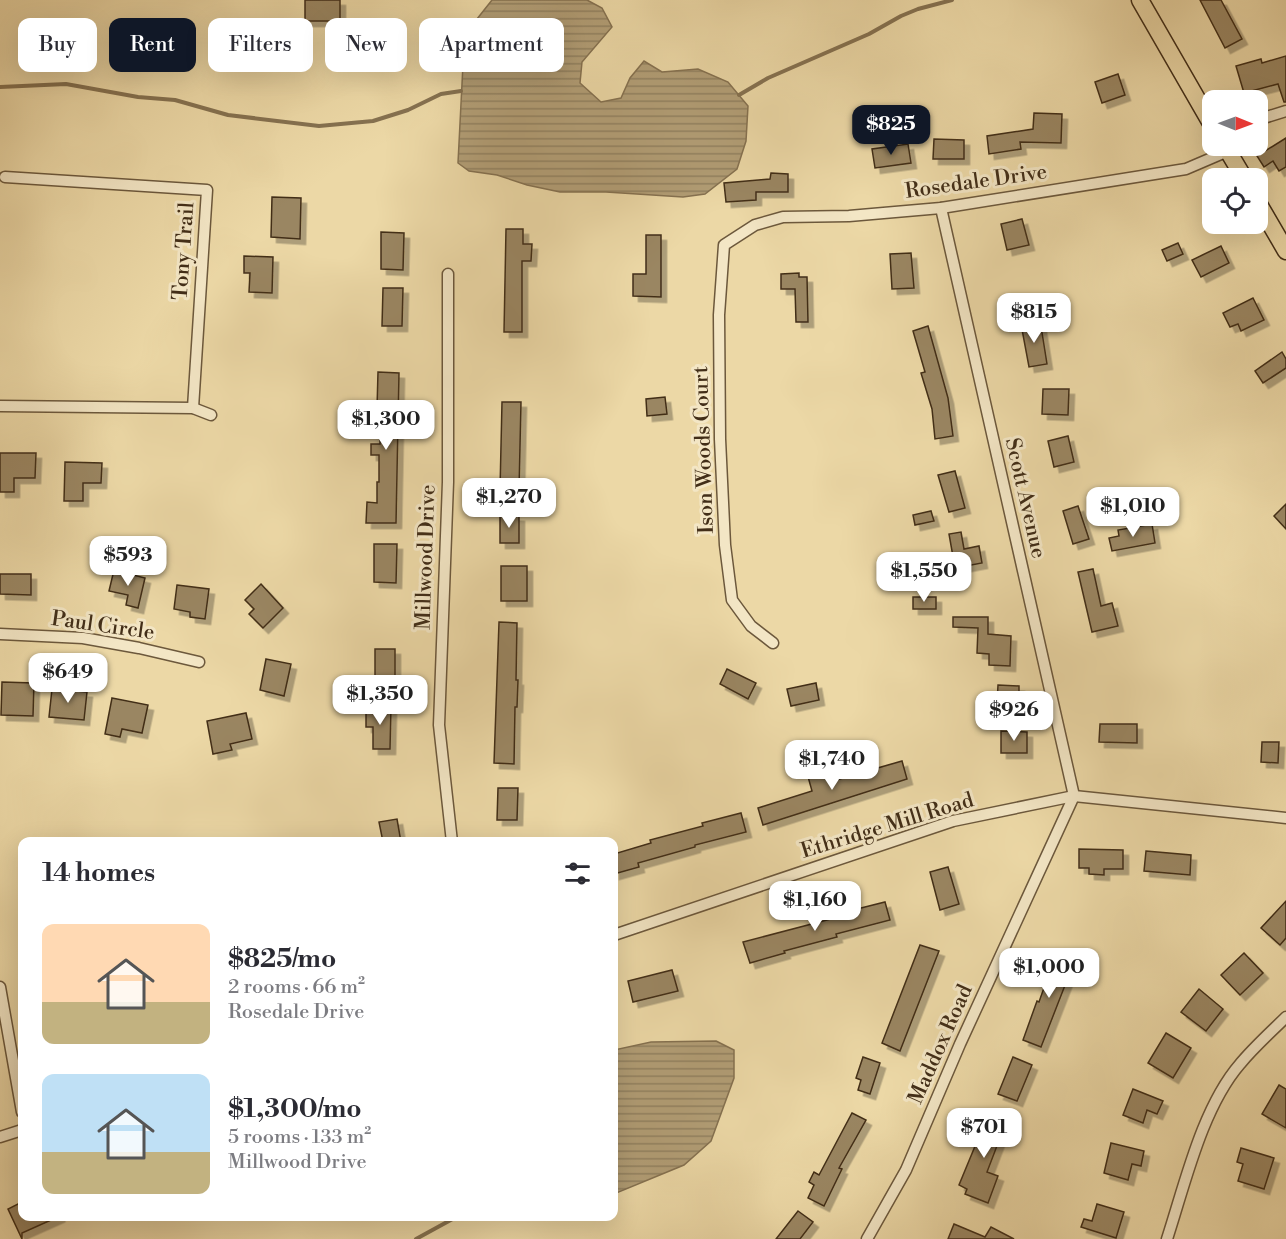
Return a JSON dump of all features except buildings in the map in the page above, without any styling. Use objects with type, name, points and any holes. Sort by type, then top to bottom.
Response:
[{"type":"main road","points":[[1140,0],[1202,108]]},
{"type":"main road","points":[[1268,220],[1286,251]]},
{"type":"street","points":[[1268,117],[1286,111]]},
{"type":"street","name":"Rosedale Drive","points":[[729,241],[755,225],[783,217],[849,216],[941,208],[1186,168],[1210,156]]},
{"type":"street","name":"Tony Trail","points":[[6,177],[207,190],[193,408]]},
{"type":"street","name":"Scott Avenue","points":[[941,208],[1074,796]]},
{"type":"street","name":"Ison Woods Court","points":[[729,241],[724,244],[719,315],[720,439],[725,545],[732,600],[751,626],[773,644]]},
{"type":"street","name":"Millwood Drive","points":[[448,274],[448,482],[439,725],[451,837]]},
{"type":"street","points":[[0,406],[193,408],[211,415]]},
{"type":"street","name":"Paul Circle","points":[[0,634],[83,638],[199,662]]},
{"type":"street","name":"Ethridge Mill Road","points":[[618,934],[953,821],[1074,796],[1286,818]]},
{"type":"street","name":"Maddox Road","points":[[867,1239],[906,1170],[960,1044],[1074,796]]},
{"type":"street","points":[[0,987],[18,1089]]},
{"type":"street","points":[[1167,1239],[1196,1148],[1218,1097],[1239,1065],[1286,1017]]},
{"type":"street","points":[[0,1137],[18,1131]]},
{"type":"shaded area","points":[[492,0],[587,0],[602,8],[612,27],[582,62],[580,83],[601,102],[621,98],[630,78],[644,61],[662,72],[698,69],[728,82],[748,106],[746,141],[737,169],[705,194],[683,197],[606,192],[560,192],[527,185],[497,175],[469,171],[458,163],[463,72],[564,72],[564,18],[478,18]]},
{"type":"shaded area","points":[[716,1041],[734,1050],[734,1078],[711,1141],[684,1165],[618,1192],[618,1049],[651,1042]]},
{"type":"waterway","points":[[739,95],[768,78],[869,34],[901,16],[952,0]]},
{"type":"waterway","points":[[0,87],[66,84],[138,97],[175,100],[228,115],[319,126],[373,121],[408,110],[441,94],[461,91]]},
{"type":"waterway","points":[[416,1239],[449,1221]]}]
